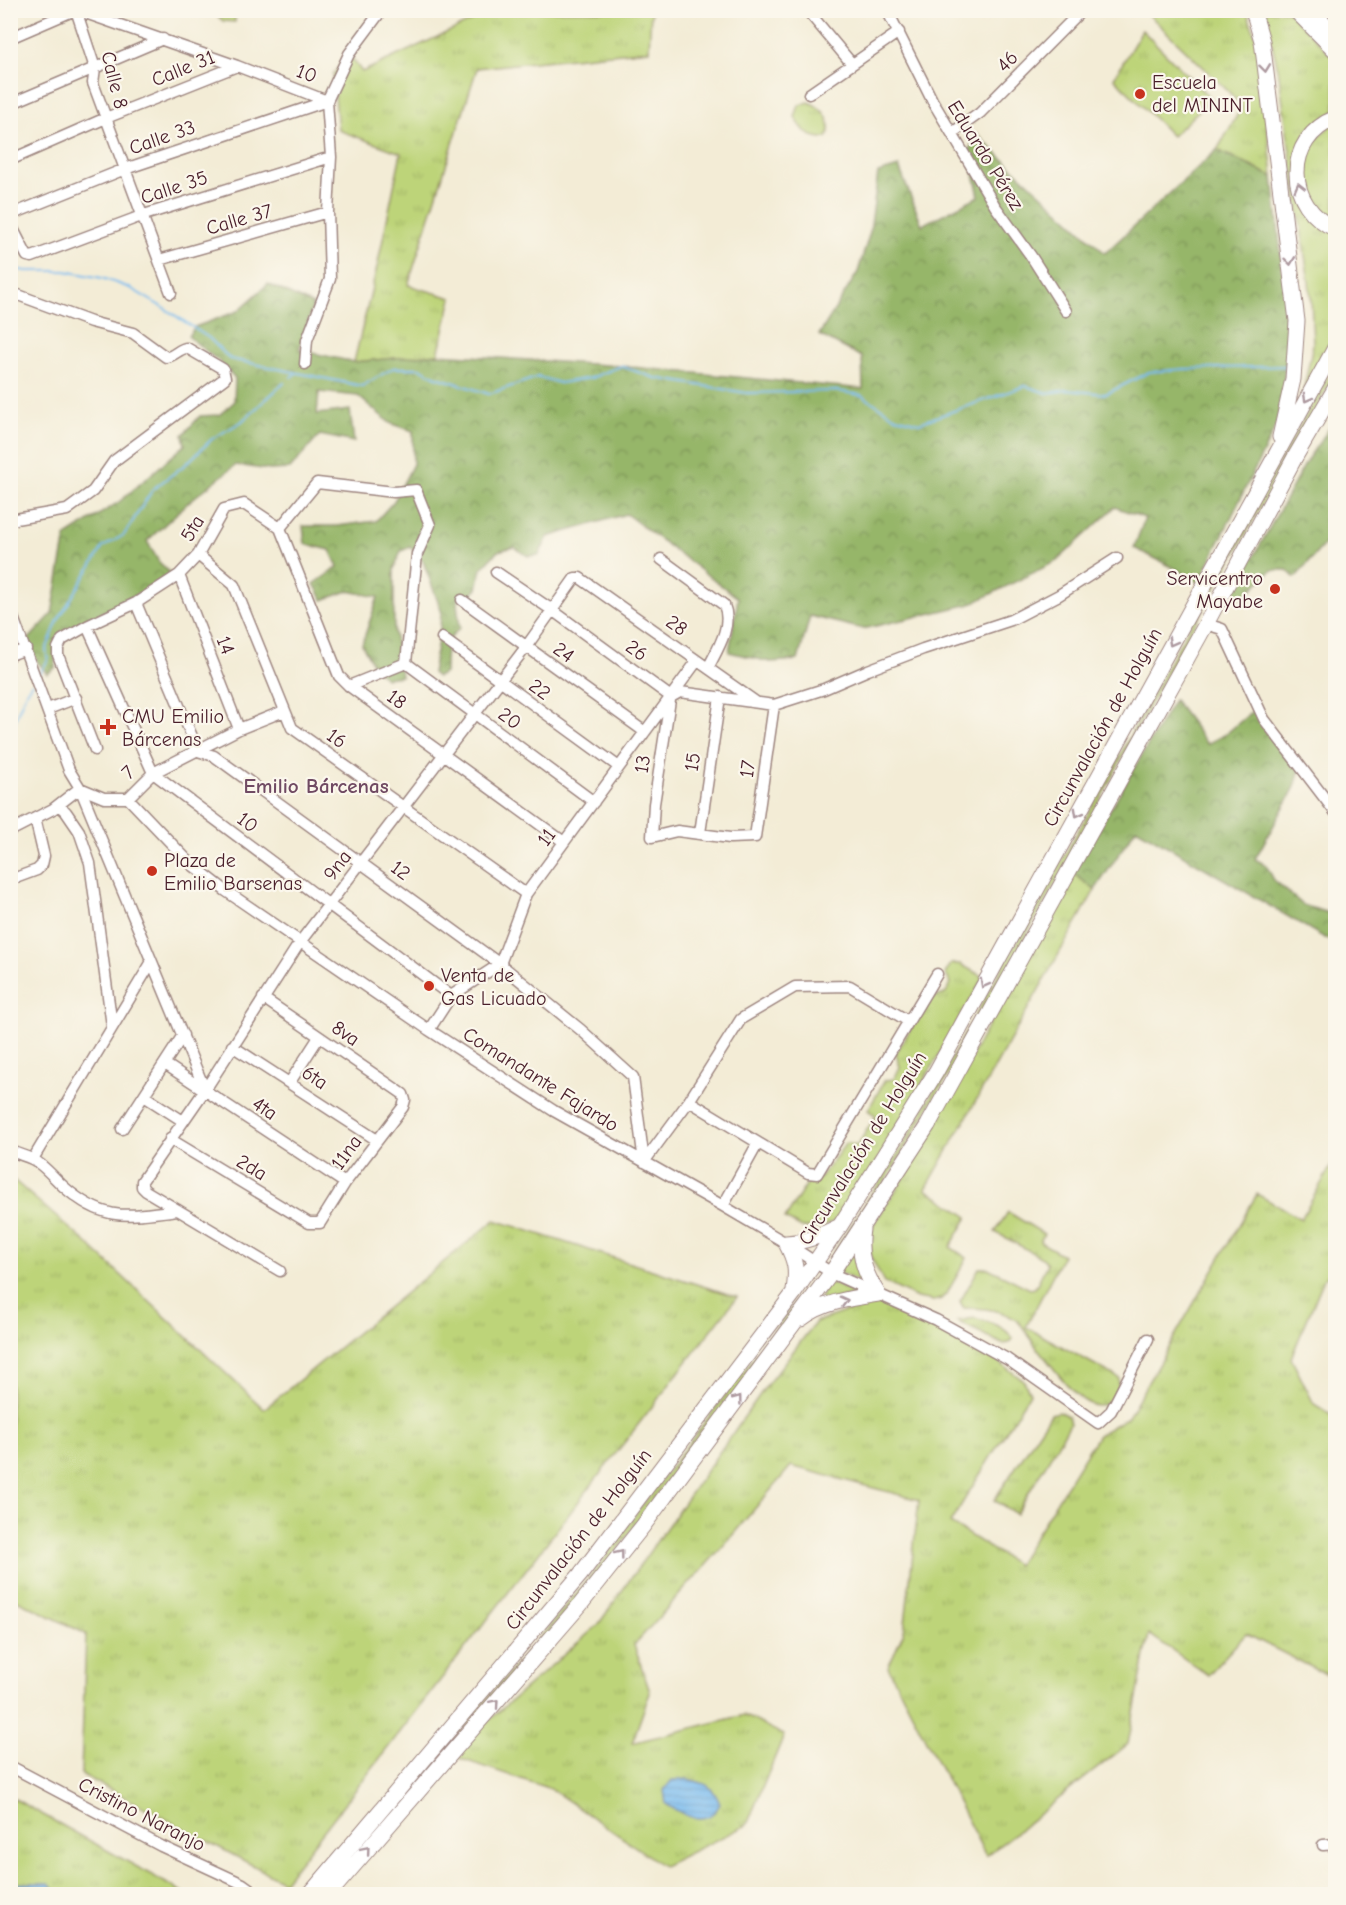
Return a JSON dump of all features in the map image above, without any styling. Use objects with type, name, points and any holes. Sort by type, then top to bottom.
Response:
[{"type":"highway","points":[[1253,10],[1262,41],[1297,321],[1293,379],[1276,453]]},
{"type":"highway","points":[[1295,10],[1335,51]]},
{"type":"highway","points":[[1311,10],[1335,35]]},
{"type":"highway","points":[[1335,118],[1325,122],[1310,135],[1299,153],[1296,171],[1298,189],[1306,206],[1318,220],[1335,229]]},
{"type":"highway","name":"Circunvalación de Holguín","points":[[310,1894],[580,1575],[794,1293],[840,1226],[936,1072],[1335,346]]},
{"type":"highway","name":"Circunvalación de Holguín","points":[[328,1894],[580,1605],[643,1526],[832,1272],[928,1125],[1335,387]]},
{"type":"highway","points":[[1295,457],[1335,405]]},
{"type":"highway","points":[[792,1326],[809,1313],[832,1304],[878,1294],[866,1275],[862,1260],[860,1243],[863,1225]]},
{"type":"highway","points":[[794,1293],[797,1273],[794,1259],[786,1243],[813,1239],[840,1226]]},
{"type":"street","points":[[10,38],[76,10]]},
{"type":"street","name":"10","points":[[76,10],[237,66],[327,101],[331,157],[328,212],[330,279],[307,340],[304,364]]},
{"type":"street","name":"Calle 8","points":[[76,10],[95,68],[93,83],[144,215],[171,293]]},
{"type":"street","points":[[807,10],[852,64]]},
{"type":"street","name":"Eduardo Pérez","points":[[887,10],[932,100],[995,206],[1066,311]]},
{"type":"street","name":"46","points":[[952,133],[980,113],[1082,10]]},
{"type":"street","points":[[327,101],[349,54],[379,12]]},
{"type":"street","points":[[809,94],[898,32]]},
{"type":"street","points":[[10,104],[162,39]]},
{"type":"street","name":"Calle 31","points":[[10,160],[106,118],[237,66]]},
{"type":"street","name":"Calle 33","points":[[10,215],[125,169],[327,101]]},
{"type":"street","name":"Calle 35","points":[[10,223],[29,257],[144,215],[331,157]]},
{"type":"street","name":"Calle 37","points":[[159,260],[328,212]]},
{"type":"street","points":[[10,292],[91,322],[133,333],[166,357],[187,348],[223,369],[225,378],[114,461],[93,490],[67,510],[10,520]]},
{"type":"street","points":[[280,528],[317,483],[393,492],[416,490],[430,525],[417,554],[406,663],[349,687]]},
{"type":"street","name":"5ta","points":[[76,698],[58,655],[58,648],[62,640],[136,603],[179,575],[198,555],[224,509],[244,504],[280,528]]},
{"type":"street","name":"18","points":[[280,528],[339,676],[349,687],[564,842]]},
{"type":"street","name":"16","points":[[198,555],[234,585],[292,728],[526,894]]},
{"type":"street","points":[[671,697],[680,692],[774,705],[824,689],[923,649],[1011,620],[1059,595],[1117,558]]},
{"type":"street","points":[[661,559],[724,605],[727,612],[722,639],[708,668]]},
{"type":"street","name":"26","points":[[496,572],[671,697]]},
{"type":"street","name":"14","points":[[179,575],[239,729]]},
{"type":"street","name":"28","points":[[578,577],[756,702]]},
{"type":"street","name":"9na","points":[[177,1210],[146,1191],[142,1186],[142,1181],[205,1090],[300,942],[578,577]]},
{"type":"street","name":"24","points":[[462,600],[645,732]]},
{"type":"street","points":[[136,603],[198,750]]},
{"type":"street","points":[[10,609],[69,770],[80,788],[205,1090]]},
{"type":"street","points":[[1206,624],[1222,629],[1264,719],[1335,813]]},
{"type":"street","name":"10","points":[[87,626],[153,773],[451,996]]},
{"type":"street","name":"22","points":[[442,638],[619,767]]},
{"type":"street","points":[[10,655],[26,650]]},
{"type":"street","name":"11","points":[[500,964],[526,894],[697,661]]},
{"type":"street","name":"20","points":[[406,663],[594,802]]},
{"type":"street","name":"13","points":[[671,697],[654,804],[652,837],[677,831],[700,833]]},
{"type":"street","name":"15","points":[[700,833],[720,697]]},
{"type":"street","points":[[48,709],[76,698],[95,750]]},
{"type":"street","name":"17","points":[[700,833],[730,838],[754,837],[774,705]]},
{"type":"street","name":"7","points":[[128,798],[153,773],[239,729],[284,711]]},
{"type":"street","name":"12","points":[[198,750],[214,756],[500,964],[581,1030],[633,1077],[644,1162]]},
{"type":"street","points":[[80,788],[104,798],[128,798]]},
{"type":"street","points":[[10,831],[59,805],[80,788]]},
{"type":"street","name":"Comandante Fajardo","points":[[128,798],[190,863],[226,891],[429,1030],[554,1112],[723,1206],[786,1243],[832,1274],[936,1320],[1007,1359],[1098,1424],[1111,1411],[1148,1339]]},
{"type":"street","points":[[59,805],[79,831],[90,863],[112,1026]]},
{"type":"street","points":[[10,880],[37,870],[42,865],[44,856],[35,818]]},
{"type":"street","points":[[33,1159],[151,963]]},
{"type":"street","points":[[429,1030],[451,996],[500,964]]},
{"type":"street","points":[[689,1101],[808,1173],[817,1174],[937,974]]},
{"type":"street","points":[[644,1162],[689,1101],[741,1018],[795,987],[850,986],[908,1021]]},
{"type":"street","name":"8va","points":[[263,999],[403,1094],[405,1100]]},
{"type":"street","points":[[122,1129],[183,1035]]},
{"type":"street","points":[[290,1082],[320,1037]]},
{"type":"street","name":"6ta","points":[[232,1046],[377,1140]]},
{"type":"street","name":"4ta","points":[[165,1064],[345,1183]]},
{"type":"street","points":[[144,1096],[183,1120]]},
{"type":"street","name":"11na","points":[[315,1224],[320,1223],[345,1183],[403,1107],[405,1100]]},
{"type":"street","name":"2da","points":[[170,1139],[309,1223],[315,1224]]},
{"type":"street","points":[[723,1206],[758,1143]]},
{"type":"street","points":[[10,1150],[22,1157],[33,1159],[66,1189],[102,1212],[136,1215],[177,1210],[280,1271]]},
{"type":"street","name":"Cristino Naranjo","points":[[10,1766],[161,1846],[243,1884],[257,1894]]},
{"type":"street","points":[[1323,1845],[1335,1844]]},
{"type":"green space","points":[[212,11],[235,11],[235,22],[223,21]]},
{"type":"green space","points":[[493,11],[651,11],[649,50],[477,68],[408,285],[452,298],[438,354],[354,362],[401,153],[338,130],[333,74],[349,54],[362,72]]},
{"type":"green space","points":[[1145,11],[1247,11],[1258,44],[1273,177],[1217,150],[1242,107]]},
{"type":"green space","points":[[1264,11],[1288,11],[1335,59],[1335,111],[1315,124],[1297,190],[1336,231],[1335,337],[1303,393],[1313,344],[1311,297],[1278,69]]},
{"type":"green space","points":[[1142,30],[1211,99],[1172,136],[1114,78]]},
{"type":"green space","points":[[809,102],[826,116],[829,126],[827,138],[807,133],[795,117],[799,105]]},
{"type":"green space","points":[[1335,121],[1335,218],[1326,212],[1313,196],[1307,176],[1307,165],[1315,142]]},
{"type":"green space","points":[[976,134],[1105,253],[1217,150],[1273,177],[1289,314],[1283,391],[1276,426],[1199,583],[1134,548],[1145,518],[1115,507],[1057,561],[971,604],[863,629],[810,616],[798,660],[770,662],[729,652],[738,598],[626,514],[548,537],[539,555],[528,556],[514,547],[498,551],[481,569],[477,589],[466,598],[459,597],[457,604],[460,628],[448,643],[445,673],[437,677],[432,673],[440,630],[441,610],[423,561],[410,547],[401,551],[394,569],[394,631],[401,676],[386,678],[375,669],[362,644],[378,597],[348,591],[323,600],[314,584],[338,567],[330,550],[305,544],[303,526],[337,526],[376,521],[394,501],[413,464],[413,431],[390,423],[358,396],[319,392],[317,414],[350,410],[354,442],[320,435],[290,469],[270,470],[236,465],[191,500],[147,541],[159,562],[173,576],[66,631],[56,647],[55,668],[47,674],[37,661],[28,640],[52,614],[66,536],[119,502],[185,445],[183,435],[200,416],[219,415],[234,402],[235,378],[188,336],[195,327],[238,311],[268,284],[313,305],[299,350],[354,362],[438,354],[621,366],[863,389],[862,357],[819,335],[858,272],[870,232],[878,173],[899,167],[922,225],[979,196],[969,151]]},
{"type":"green space","points":[[1335,364],[1335,374],[1150,705],[1070,857],[952,1068],[893,1169],[832,1262],[829,1260],[905,1142]]},
{"type":"green space","points":[[1335,420],[1335,532],[1295,578],[1287,570],[1272,570],[1242,599],[1234,592],[1309,457]]},
{"type":"green space","points":[[1174,700],[1207,744],[1226,734],[1256,708],[1300,769],[1295,787],[1255,859],[1266,865],[1274,880],[1303,905],[1335,915],[1335,944],[1136,828],[1095,890],[1073,873]]},
{"type":"green space","points":[[1073,873],[1095,890],[926,1189],[968,1217],[950,1247],[967,1258],[947,1293],[941,1299],[934,1301],[917,1298],[884,1282],[871,1257],[870,1239],[874,1223],[900,1184]]},
{"type":"green space","points":[[951,964],[960,964],[984,977],[873,1169],[834,1222],[818,1228],[802,1228],[785,1219],[811,1177],[820,1178],[846,1143],[857,1146],[876,1116],[868,1110],[885,1080],[894,1079],[900,1067],[896,1053],[923,1008],[932,998],[945,994],[951,983],[945,974]]},
{"type":"green space","points":[[1335,1159],[1335,1269],[1324,1279],[1291,1358],[1314,1404],[1335,1417],[1335,1679],[1246,1634],[1208,1675],[1149,1634],[1128,1744],[986,1856],[888,1667],[904,1632],[919,1500],[791,1466],[634,1645],[650,1692],[632,1743],[744,1715],[784,1735],[747,1825],[663,1866],[551,1789],[449,1755],[598,1625],[766,1386],[816,1322],[853,1309],[880,1303],[950,1333],[997,1361],[1024,1381],[1030,1393],[950,1523],[1017,1565],[1098,1435],[1128,1417],[1257,1194],[1301,1219]]},
{"type":"green space","points":[[10,1177],[89,1245],[264,1409],[495,1220],[737,1297],[284,1882],[81,1774],[86,1634],[11,1597]]},
{"type":"green space","points":[[1008,1212],[1044,1234],[1040,1242],[1063,1255],[1026,1327],[1119,1378],[1118,1388],[1107,1404],[1093,1405],[1076,1394],[1016,1320],[997,1311],[964,1308],[960,1302],[979,1268],[988,1268],[1030,1289],[1035,1288],[1047,1264],[1044,1259],[995,1232]]},
{"type":"green space","points":[[853,1249],[863,1284],[838,1272]]},
{"type":"green space","points":[[819,1275],[820,1280],[655,1496],[606,1566],[323,1894],[317,1894],[543,1634],[602,1562],[640,1508],[807,1287]]},
{"type":"green space","points":[[827,1281],[857,1294],[818,1305]]},
{"type":"green space","points":[[974,1318],[1001,1328],[1013,1339],[1009,1343],[1002,1344],[957,1321]]},
{"type":"green space","points":[[1060,1412],[1068,1416],[1070,1424],[1016,1514],[994,1500],[1051,1414]]},
{"type":"green space","points":[[11,1797],[186,1894],[11,1894]]},
{"type":"water","points":[[686,1779],[703,1783],[711,1788],[720,1804],[715,1812],[702,1818],[694,1818],[666,1804],[664,1790],[672,1780]]},
{"type":"water","points":[[49,1883],[59,1894],[11,1894],[11,1884]]},
{"type":"waterway","points":[[10,268],[26,271],[65,271],[102,278],[130,288],[167,310],[209,338],[230,359],[362,386],[393,368],[420,368],[434,376],[489,394],[538,377],[560,383],[591,378],[621,366],[655,378],[747,393],[837,391],[861,395],[896,417],[919,423],[1025,386],[1047,393],[1067,390],[1106,394],[1149,372],[1287,366]]},
{"type":"waterway","points":[[291,377],[296,373]]},
{"type":"waterway","points":[[39,674],[48,660],[46,650],[58,620],[103,547],[124,535],[153,489],[186,464],[212,439],[241,422],[284,383]]},
{"type":"waterway","points":[[10,726],[32,683]]},
{"type":"place","name":"Escuela del MININT","points":[[1140,94]]},
{"type":"place","name":"Servicentro Mayabe","points":[[1275,589]]},
{"type":"place","name":"CMU Emilio Bárcenas","points":[[108,727]]},
{"type":"place","name":"Plaza de Emilio Barsenas","points":[[152,871]]},
{"type":"place","name":"Venta de Gas Licuado","points":[[429,986]]},
{"type":"district","name":"Emilio Bárcenas","points":[[316,786]]}]
